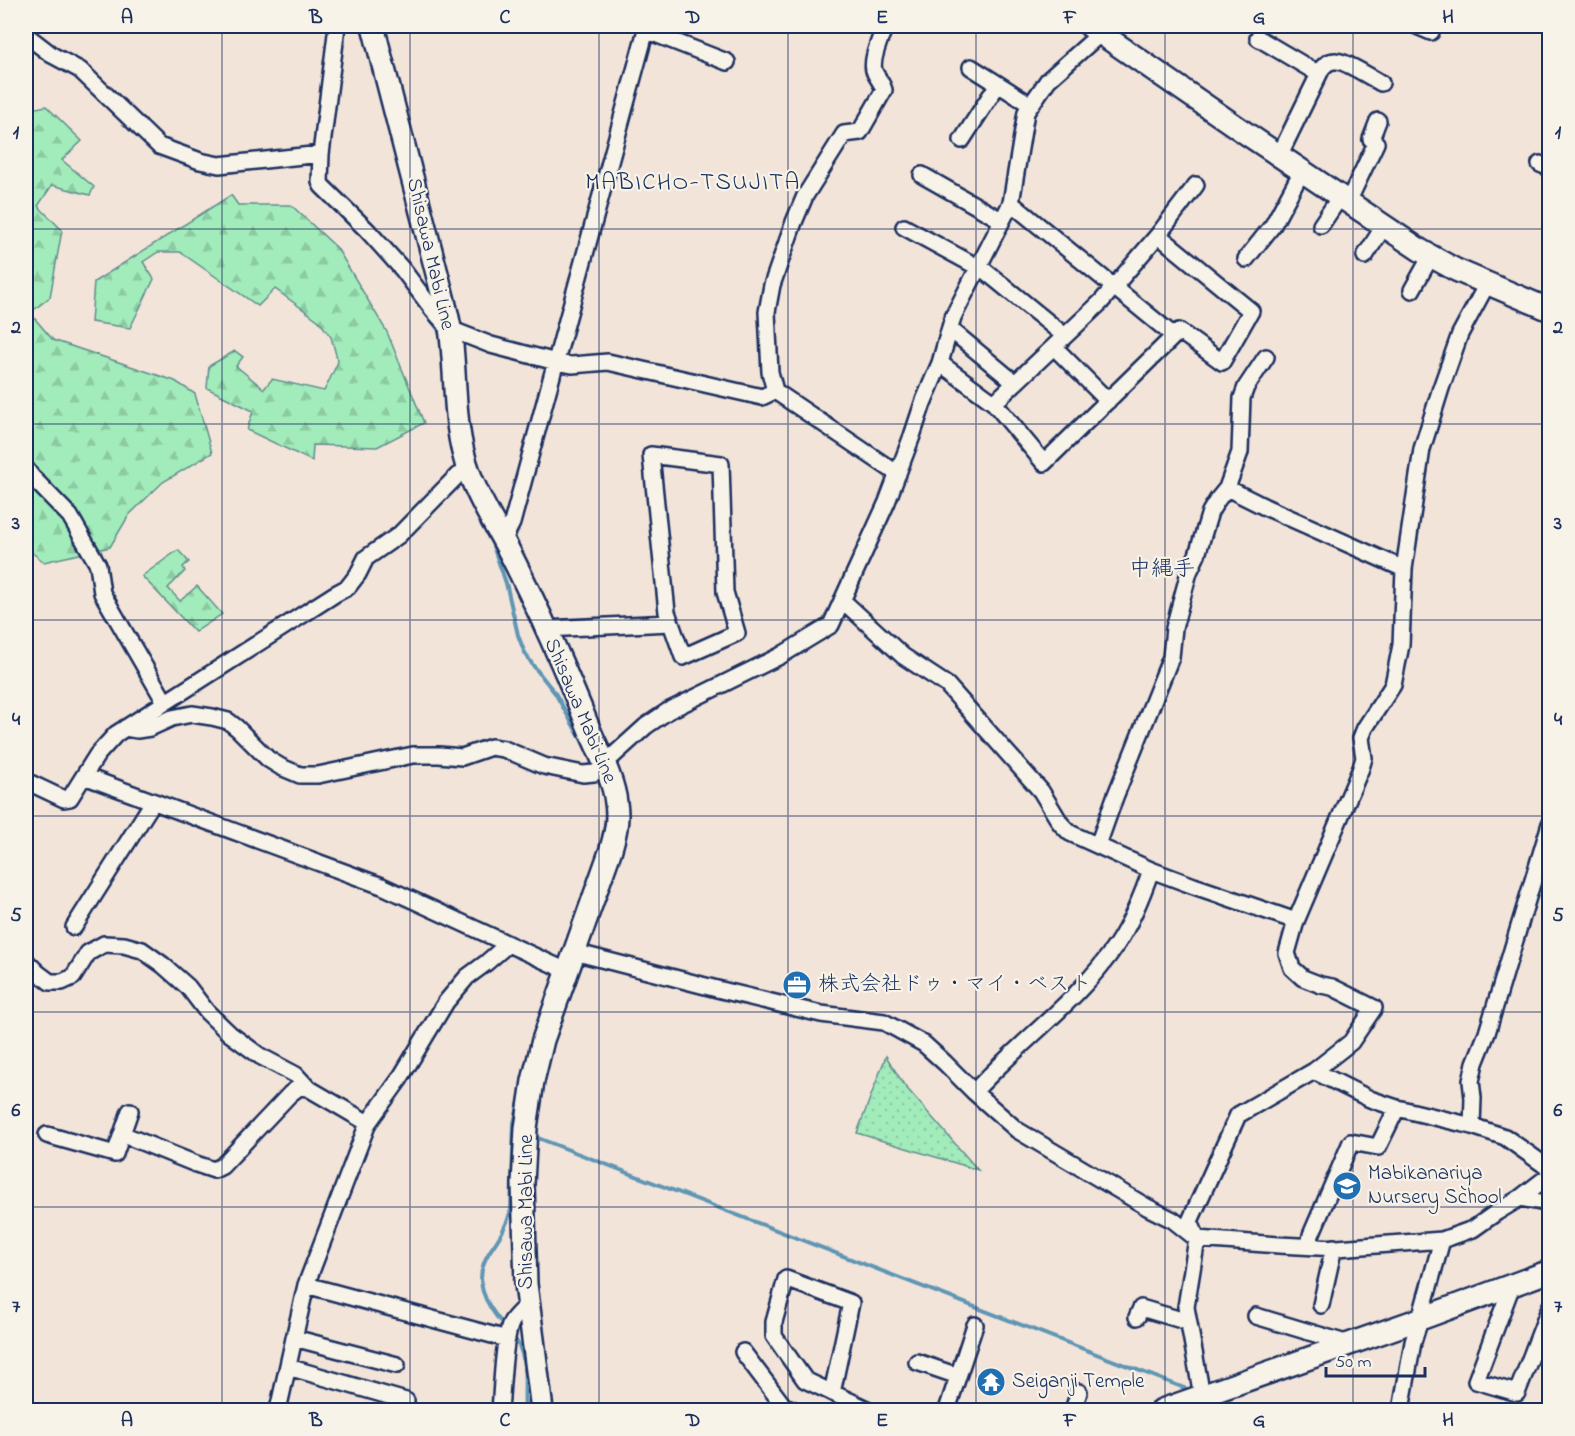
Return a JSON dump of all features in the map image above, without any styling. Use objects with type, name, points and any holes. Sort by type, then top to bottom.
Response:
[{"type":"main road","name":"Shisawa Mabi Line","points":[[373,26],[450,329],[455,399],[464,452],[463,474],[503,541],[545,629],[582,709],[601,769],[613,788],[616,801],[615,835],[565,964],[533,1082],[526,1128],[523,1184],[526,1284],[542,1410]]},
{"type":"main road","points":[[1099,28],[1279,156],[1431,256],[1456,270],[1550,310]]},
{"type":"main road","points":[[1162,1410],[1197,1402],[1550,1271]]},
{"type":"street","points":[[337,26],[316,154],[320,182],[396,262],[450,329],[491,345],[556,362],[572,364],[608,362],[762,397],[775,391]]},
{"type":"street","points":[[885,26],[873,64],[884,90],[860,132],[844,134],[806,196],[794,222],[772,285],[767,312],[770,372],[775,391],[898,474]]},
{"type":"street","points":[[503,541],[512,523],[646,28],[726,63]]},
{"type":"street","points":[[125,728],[137,730],[150,728],[172,718],[192,714],[212,717],[228,722],[237,728],[268,759],[300,774],[318,775],[413,755],[462,757],[491,747],[504,749],[544,766],[584,774],[601,769],[646,726],[668,711],[780,656],[831,625],[887,502],[940,363],[953,317],[1011,203],[1026,112],[1048,80],[1099,28]]},
{"type":"street","points":[[26,35],[52,55],[80,70],[159,146],[200,161],[219,165],[316,154]]},
{"type":"street","points":[[1258,38],[1319,74]]},
{"type":"street","points":[[1279,156],[1319,74],[1327,63],[1340,61],[1381,83]]},
{"type":"street","points":[[971,67],[1031,105]]},
{"type":"street","points":[[962,140],[998,84]]},
{"type":"street","points":[[1321,225],[1344,199],[1376,142],[1371,139],[1378,121]]},
{"type":"street","points":[[1246,259],[1273,225],[1302,171]]},
{"type":"street","points":[[922,175],[1001,220]]},
{"type":"street","points":[[994,403],[1101,302],[1158,235],[1196,185]]},
{"type":"street","points":[[1011,203],[1174,336]]},
{"type":"street","points":[[1365,256],[1384,226]]},
{"type":"street","points":[[904,227],[986,271],[1059,342],[1108,401]]},
{"type":"street","points":[[940,363],[994,403],[1044,463],[1179,331],[1222,362],[1251,311],[1158,235]]},
{"type":"street","points":[[1413,290],[1431,256]]},
{"type":"street","points":[[1197,1402],[1186,1307],[1197,1239],[1190,1221],[1238,1115],[1314,1071],[1351,1042],[1374,1008],[1332,987],[1303,978],[1292,968],[1287,953],[1296,921],[1361,768],[1364,758],[1361,738],[1393,685],[1401,645],[1404,568],[1422,449],[1460,334],[1487,284]]},
{"type":"street","points":[[950,329],[1016,383]]},
{"type":"street","points":[[1098,845],[1171,657],[1174,628],[1189,572],[1197,555],[1210,512],[1227,488],[1240,452],[1242,398],[1246,387],[1266,357]]},
{"type":"street","points":[[651,455],[721,464],[725,592],[736,633],[683,657],[670,623],[667,612],[651,455]]},
{"type":"street","points":[[26,469],[70,516],[98,565],[102,593],[165,702]]},
{"type":"street","points":[[26,781],[64,799],[70,798],[97,755],[116,734],[348,587],[366,558],[399,535],[463,474]]},
{"type":"street","points":[[1227,488],[1404,568]]},
{"type":"street","points":[[842,600],[903,656],[947,685],[1041,791],[1061,824],[1070,833],[1151,870],[1296,921]]},
{"type":"street","points":[[545,629],[670,623]]},
{"type":"street","points":[[84,776],[382,886],[508,944],[565,964],[717,989],[821,1014],[884,1022],[924,1044],[1017,1130],[1173,1220],[1197,1239],[1334,1247],[1442,1240],[1473,1229],[1550,1175]]},
{"type":"street","points":[[74,927],[153,802]]},
{"type":"street","points":[[1472,1126],[1473,1098],[1470,1081],[1487,1033],[1550,824]]},
{"type":"street","points":[[974,1092],[988,1076],[1062,1009],[1093,976],[1117,944],[1137,909],[1151,870]]},
{"type":"street","points":[[26,961],[50,982],[62,982],[73,977],[88,953],[104,944],[124,945],[142,950],[188,987],[207,1012],[230,1034],[260,1056],[296,1075],[308,1088],[368,1123]]},
{"type":"street","points":[[278,1410],[306,1285],[368,1123],[399,1080],[446,1002],[467,977],[508,944]]},
{"type":"street","points":[[1314,1071],[1370,1099],[1505,1137],[1550,1169]]},
{"type":"street","points":[[123,1134],[214,1170],[222,1166],[290,1094],[299,1087],[308,1088]]},
{"type":"street","points":[[1309,1246],[1311,1235],[1351,1142],[1378,1147],[1397,1108]]},
{"type":"street","points":[[47,1135],[115,1154],[130,1111]]},
{"type":"street","points":[[1520,1198],[1550,1204]]},
{"type":"street","points":[[1401,1410],[1413,1342],[1442,1240]]},
{"type":"street","points":[[1321,1305],[1334,1247]]},
{"type":"street","points":[[832,1393],[851,1303],[786,1279],[774,1322],[774,1336],[805,1380],[832,1393],[868,1410]]},
{"type":"street","points":[[306,1285],[508,1334]]},
{"type":"street","points":[[1512,1285],[1476,1381],[1517,1393],[1550,1307]]},
{"type":"street","points":[[500,1410],[508,1334],[514,1318],[528,1304]]},
{"type":"street","points":[[1137,1317],[1141,1308],[1188,1322]]},
{"type":"street","points":[[1256,1316],[1349,1344]]},
{"type":"street","points":[[947,1410],[975,1325]]},
{"type":"street","points":[[294,1338],[397,1365]]},
{"type":"street","points":[[743,1352],[783,1405],[794,1410]]},
{"type":"street","points":[[917,1362],[958,1376]]},
{"type":"street","points":[[288,1367],[406,1401]]},
{"type":"street","points":[[1073,1410],[1078,1392]]},
{"type":"green space","points":[[46,106],[82,141],[62,160],[94,187],[90,195],[52,185],[38,206],[62,230],[50,297],[30,313],[53,340],[175,381],[195,394],[212,453],[163,482],[129,515],[110,547],[44,562],[26,548],[26,110]]},
{"type":"green space","points":[[231,195],[238,205],[291,205],[337,248],[387,332],[424,423],[377,447],[313,445],[312,461],[247,430],[253,411],[207,388],[209,366],[235,351],[243,357],[236,366],[264,389],[272,379],[324,391],[338,362],[331,337],[319,321],[275,289],[258,306],[180,252],[158,252],[143,262],[154,279],[130,328],[91,322],[94,282]]},
{"type":"green space","points":[[178,550],[189,562],[183,567],[185,571],[168,588],[180,601],[197,586],[222,614],[195,632],[142,576]]},
{"type":"green space","points":[[886,1056],[904,1085],[978,1170],[857,1133]]},
{"type":"waterway","points":[[314,150],[318,115]]},
{"type":"waterway","points":[[426,313],[441,337]]},
{"type":"waterway","points":[[464,486],[492,543],[506,583],[524,651],[555,693],[595,768]]},
{"type":"waterway","points":[[505,1327],[486,1300],[481,1282],[484,1262],[502,1232],[511,1210],[514,1123],[520,1098]]},
{"type":"waterway","points":[[538,1138],[1192,1391]]},
{"type":"waterway","points":[[512,1335],[518,1343],[523,1361],[525,1410]]},
{"type":"waterway","points":[[1222,1403],[1243,1410]]},
{"type":"place","name":"株式会社ドゥ・マイ・ベスト","points":[[797,985]]},
{"type":"place","name":"Mabikanariya Nursery School","points":[[1347,1186]]},
{"type":"place","name":"Seiganji Temple","points":[[991,1382]]},
{"type":"district","name":"MABICHO-TSUJITA","points":[[693,183]]},
{"type":"district","name":"中縄手","points":[[1162,570]]}]
